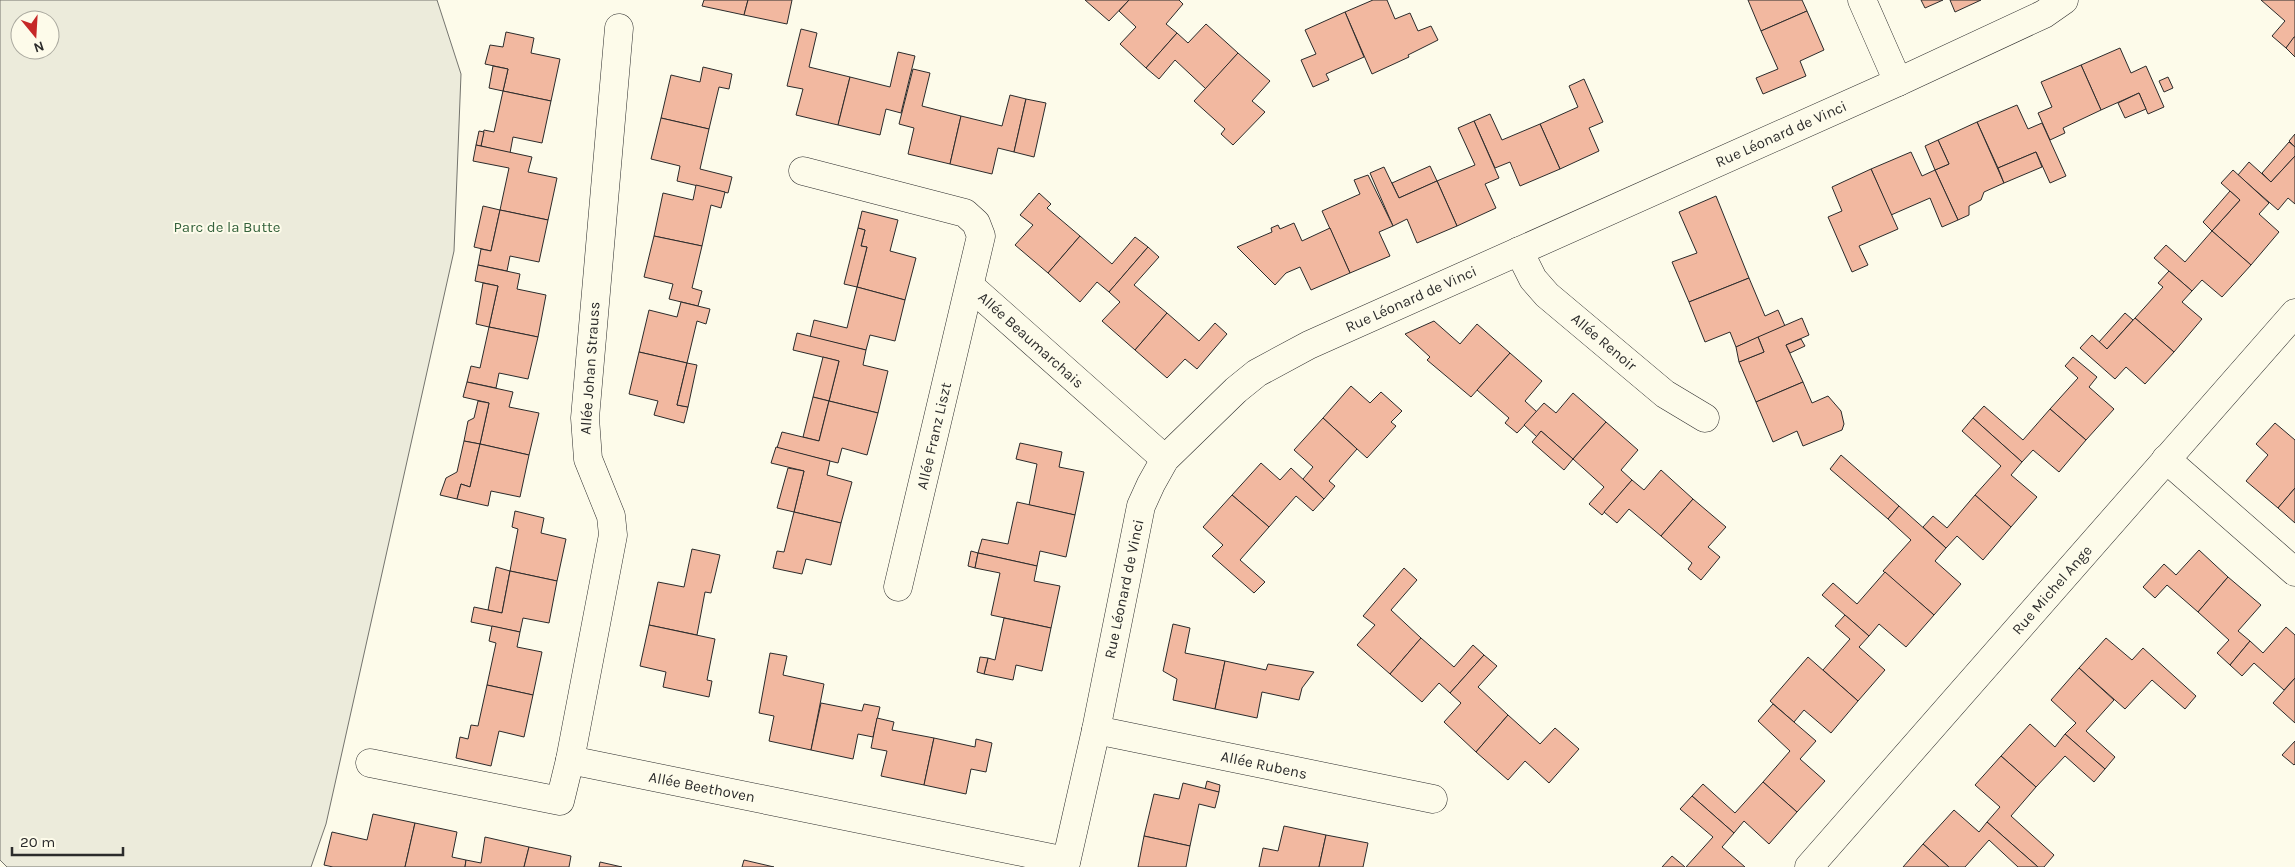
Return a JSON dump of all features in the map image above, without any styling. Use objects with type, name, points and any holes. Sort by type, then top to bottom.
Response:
[{"type":"street","points":[[1862,0],[1898,82]]},
{"type":"street","name":"Rue Léonard de Vinci","points":[[1065,864],[1096,730],[1141,506],[1165,459],[1192,431],[1257,373],[1309,345],[1898,82],[2044,14],[2064,0]]},
{"type":"street","name":"Allée Johan Strauss","points":[[570,760],[613,535],[611,516],[588,459],[585,418],[619,28]]},
{"type":"street","name":"Allée Beaumarchais","points":[[803,172],[965,213],[976,223],[981,236],[970,286],[1165,459]]},
{"type":"street","name":"Allée Renoir","points":[[1519,250],[1533,279],[1546,295],[1665,394],[1705,418]]},
{"type":"street","name":"Allée Franz Liszt","points":[[898,586],[970,286]]},
{"type":"street","name":"Rue Michel Ange","points":[[1809,867],[2295,313]]},
{"type":"street","points":[[2166,459],[2295,572]]},
{"type":"street","name":"Allée Rubens","points":[[1096,730],[1433,799]]},
{"type":"street","points":[[370,763],[560,801],[570,760]]},
{"type":"street","name":"Allée Beethoven","points":[[570,760],[1065,864]]},
{"type":"green space","name":"Parc de la Butte","points":[[0,0],[437,0],[461,74],[454,251],[326,824],[311,867],[7,867],[0,860]]},
{"type":"building","points":[[704,0],[748,0],[744,15],[702,6]]},
{"type":"building","points":[[748,0],[792,0],[787,24],[744,15]]},
{"type":"building","points":[[1085,0],[1129,0],[1109,21]]},
{"type":"building","points":[[1129,0],[1179,0],[1183,4],[1166,24],[1177,33],[1146,68],[1120,44],[1136,27],[1119,11]]},
{"type":"building","points":[[1373,0],[1387,0],[1395,19],[1410,13],[1418,31],[1431,26],[1438,40],[1408,55],[1409,57],[1372,74],[1345,12]]},
{"type":"building","points":[[1748,0],[1802,0],[1807,11],[1761,31]]},
{"type":"building","points":[[1921,0],[1943,0],[1925,8]]},
{"type":"building","points":[[1950,0],[1981,0],[1955,12]]},
{"type":"building","points":[[2261,0],[2295,0],[2295,37],[2286,48],[2272,36],[2285,21]]},
{"type":"building","points":[[1807,11],[1824,50],[1800,61],[1806,76],[1763,94],[1756,78],[1778,69],[1761,31]]},
{"type":"building","points":[[1345,12],[1364,57],[1326,74],[1329,80],[1313,87],[1301,60],[1316,54],[1305,30]]},
{"type":"building","points":[[1206,24],[1238,53],[1206,89],[1175,60],[1159,79],[1146,68],[1177,33],[1188,43]]},
{"type":"building","points":[[801,29],[817,33],[809,67],[850,77],[838,125],[796,115],[803,89],[787,86]]},
{"type":"building","points":[[506,32],[534,38],[531,53],[560,59],[551,101],[503,91],[508,69],[485,64],[490,45],[503,47]]},
{"type":"building","points":[[2295,37],[2295,57],[2286,48]]},
{"type":"building","points":[[2120,48],[2131,73],[2146,66],[2164,107],[2148,114],[2139,93],[2101,110],[2081,65]]},
{"type":"building","points":[[898,52],[915,56],[901,113],[886,109],[880,135],[838,125],[850,77],[890,87]]},
{"type":"building","points":[[1238,53],[1270,81],[1252,101],[1265,112],[1233,145],[1221,134],[1225,129],[1194,101]]},
{"type":"building","points":[[2081,65],[2101,110],[2063,128],[2065,133],[2050,140],[2038,113],[2052,107],[2041,82]]},
{"type":"building","points":[[493,66],[508,69],[503,91],[489,88]]},
{"type":"building","points":[[703,67],[732,74],[729,89],[719,87],[709,129],[661,118],[671,75],[700,82]]},
{"type":"building","points":[[913,69],[930,73],[922,106],[961,116],[950,164],[908,154],[914,128],[899,124]]},
{"type":"building","points":[[2168,77],[2173,88],[2164,92],[2159,81]]},
{"type":"building","points":[[1584,79],[1603,122],[1589,128],[1599,151],[1560,169],[1540,124],[1578,107],[1569,86]]},
{"type":"building","points":[[503,91],[551,101],[542,143],[513,137],[510,153],[481,146],[484,130],[494,132]]},
{"type":"building","points":[[2139,93],[2146,109],[2125,118],[2118,103]]},
{"type":"building","points":[[1010,95],[1026,99],[1014,152],[998,148],[992,174],[950,164],[961,116],[1002,126]]},
{"type":"building","points":[[1026,99],[1046,103],[1034,157],[1014,152]]},
{"type":"building","points":[[2017,105],[2028,129],[2042,123],[2066,176],[2050,183],[2036,152],[1998,168],[1977,122]]},
{"type":"building","points":[[1490,114],[1502,140],[1540,124],[1560,169],[1520,186],[1510,162],[1495,168],[1474,121]]},
{"type":"building","points":[[661,118],[709,129],[700,169],[732,177],[728,193],[677,181],[680,166],[651,159]]},
{"type":"building","points":[[1474,121],[1499,178],[1485,184],[1496,208],[1457,226],[1437,181],[1475,165],[1458,128]]},
{"type":"building","points":[[1977,122],[2004,183],[1984,192],[1981,200],[1969,206],[1969,215],[1958,220],[1935,170],[1949,164],[1938,140]]},
{"type":"building","points":[[479,131],[484,132],[481,146],[476,145]]},
{"type":"building","points":[[2295,134],[2295,147],[2289,141]]},
{"type":"building","points":[[1938,140],[1949,164],[1935,170],[1925,146]]},
{"type":"building","points":[[2289,142],[2295,147],[2295,156],[2271,182],[2262,173]]},
{"type":"building","points":[[476,145],[532,157],[528,172],[557,178],[548,220],[500,210],[509,168],[473,161]]},
{"type":"building","points":[[1911,152],[1922,176],[1935,170],[1958,220],[1942,227],[1930,198],[1891,215],[1871,169]]},
{"type":"building","points":[[2036,152],[2042,167],[2004,183],[1998,168]]},
{"type":"building","points":[[2295,156],[2295,204],[2288,198],[2278,210],[2238,175],[2249,162],[2271,182]]},
{"type":"building","points":[[1430,166],[1437,181],[1399,198],[1392,183]]},
{"type":"building","points":[[1384,167],[1399,198],[1437,181],[1457,226],[1417,243],[1407,219],[1393,226],[1370,173]]},
{"type":"building","points":[[1871,169],[1898,229],[1859,246],[1868,265],[1852,272],[1828,217],[1842,211],[1832,187]]},
{"type":"building","points":[[2233,170],[2269,203],[2259,214],[2279,232],[2251,265],[2212,231],[2240,200],[2221,183]]},
{"type":"building","points":[[1368,175],[1393,226],[1379,232],[1390,256],[1350,273],[1322,211],[1360,194],[1354,180]]},
{"type":"building","points":[[696,185],[725,192],[721,208],[711,205],[702,246],[654,236],[663,193],[693,200]]},
{"type":"building","points":[[2230,191],[2240,200],[2212,231],[2203,222]]},
{"type":"building","points":[[1039,193],[1051,204],[1047,208],[1080,236],[1048,273],[1015,245],[1033,225],[1020,215]]},
{"type":"building","points":[[1716,196],[1749,278],[1689,302],[1672,262],[1697,253],[1679,212]]},
{"type":"building","points":[[483,206],[500,210],[491,251],[474,247]]},
{"type":"building","points":[[500,210],[548,220],[539,262],[510,256],[507,271],[478,265],[481,249],[491,251]]},
{"type":"building","points":[[862,211],[898,220],[890,251],[916,258],[905,300],[857,287],[867,247],[861,246],[865,230],[858,228]]},
{"type":"building","points":[[1294,223],[1302,241],[1330,228],[1350,273],[1311,290],[1300,267],[1286,273],[1275,285],[1237,247],[1272,232],[1271,228],[1278,225],[1280,229]]},
{"type":"building","points":[[858,228],[865,230],[861,246],[867,247],[857,287],[844,284]]},
{"type":"building","points":[[2212,231],[2251,265],[2222,297],[2202,280],[2192,291],[2154,258],[2166,245],[2185,262]]},
{"type":"building","points":[[654,236],[702,246],[692,288],[702,291],[698,306],[669,299],[673,284],[644,277]]},
{"type":"building","points":[[1080,236],[1112,264],[1135,237],[1148,247],[1109,292],[1097,282],[1080,302],[1048,273]]},
{"type":"building","points":[[1148,247],[1159,257],[1134,285],[1167,313],[1135,350],[1102,321],[1120,302],[1109,292]]},
{"type":"building","points":[[478,265],[520,274],[517,289],[546,295],[538,337],[489,327],[498,286],[475,281]]},
{"type":"building","points":[[2169,271],[2192,291],[2182,302],[2202,319],[2174,352],[2135,318],[2163,287],[2158,283]]},
{"type":"building","points":[[1749,278],[1765,316],[1778,310],[1785,326],[1736,347],[1730,332],[1705,342],[1689,302]]},
{"type":"building","points":[[483,283],[498,286],[489,327],[476,324]]},
{"type":"building","points":[[857,287],[905,300],[895,341],[870,335],[866,350],[810,337],[814,320],[847,328]]},
{"type":"building","points":[[681,302],[710,309],[706,324],[697,321],[687,363],[639,352],[649,310],[677,317]]},
{"type":"building","points":[[1167,313],[1199,341],[1215,323],[1227,334],[1197,369],[1185,359],[1167,378],[1135,350]]},
{"type":"building","points":[[2125,313],[2133,320],[2107,349],[2099,342]]},
{"type":"building","points":[[1802,318],[1809,335],[1786,345],[1803,382],[1756,402],[1739,362],[1764,352],[1758,337]]},
{"type":"building","points":[[2135,318],[2174,352],[2145,384],[2126,367],[2115,379],[2080,348],[2092,335],[2107,349]]},
{"type":"building","points":[[1434,321],[1460,344],[1477,324],[1510,353],[1471,397],[1427,360],[1430,357],[1405,334]]},
{"type":"building","points":[[489,327],[538,337],[528,379],[499,373],[496,388],[467,382],[471,366],[480,368]]},
{"type":"building","points":[[797,333],[866,350],[863,365],[888,371],[878,413],[829,401],[839,361],[793,350]]},
{"type":"building","points":[[1758,337],[1764,352],[1739,362],[1736,347]]},
{"type":"building","points":[[1801,339],[1805,346],[1790,353],[1786,345]]},
{"type":"building","points":[[639,352],[687,363],[677,405],[688,407],[684,423],[654,415],[658,401],[629,394]]},
{"type":"building","points":[[1510,353],[1542,381],[1525,401],[1537,412],[1517,433],[1505,423],[1509,418],[1477,390]]},
{"type":"building","points":[[823,357],[839,361],[829,401],[813,397]]},
{"type":"building","points":[[2073,357],[2097,377],[2089,387],[2114,409],[2086,440],[2050,409],[2078,378],[2065,366]]},
{"type":"building","points":[[687,363],[697,365],[688,407],[677,405]]},
{"type":"building","points":[[467,382],[513,392],[509,407],[539,413],[529,455],[480,444],[489,403],[463,397]]},
{"type":"building","points":[[1803,382],[1812,403],[1828,396],[1841,411],[1844,424],[1842,430],[1803,446],[1797,431],[1773,442],[1756,402]]},
{"type":"building","points":[[1351,386],[1370,403],[1381,392],[1402,411],[1391,422],[1396,426],[1367,458],[1323,418]]},
{"type":"building","points":[[1573,393],[1606,422],[1573,459],[1541,431],[1537,437],[1524,425],[1544,403],[1556,413]]},
{"type":"building","points":[[813,397],[829,401],[819,441],[803,437]]},
{"type":"building","points":[[478,401],[489,403],[480,444],[464,441],[468,421],[474,418]]},
{"type":"building","points":[[829,401],[878,413],[867,455],[842,448],[838,463],[777,448],[782,432],[819,441]]},
{"type":"building","points":[[1984,406],[2023,440],[2050,409],[2086,440],[2059,472],[2033,450],[2022,462],[1973,418]]},
{"type":"building","points":[[1323,418],[1357,449],[1329,481],[1335,486],[1324,499],[1303,479],[1313,467],[1294,450]]},
{"type":"building","points":[[1973,418],[2022,462],[2011,475],[2037,497],[2011,527],[1975,495],[2001,466],[1962,431]]},
{"type":"building","points":[[1606,422],[1638,450],[1621,470],[1632,480],[1602,515],[1589,504],[1604,487],[1573,459]]},
{"type":"building","points":[[2275,423],[2295,440],[2295,488],[2278,508],[2246,481],[2268,455],[2256,444]]},
{"type":"building","points":[[1541,431],[1573,459],[1564,470],[1532,442]]},
{"type":"building","points":[[464,441],[480,444],[470,487],[461,484],[457,499],[440,495],[446,478],[457,472]]},
{"type":"building","points":[[1020,443],[1062,452],[1059,467],[1084,472],[1075,515],[1029,505],[1037,464],[1016,459]]},
{"type":"building","points":[[480,444],[529,455],[520,497],[491,491],[488,506],[457,499],[461,484],[470,487]]},
{"type":"building","points":[[776,447],[830,461],[827,475],[852,482],[841,523],[794,512],[804,471],[771,463]]},
{"type":"building","points":[[1841,455],[1899,506],[1888,519],[1830,469]]},
{"type":"building","points":[[1261,463],[1280,480],[1291,468],[1324,499],[1313,511],[1296,496],[1269,527],[1232,495]]},
{"type":"building","points":[[788,468],[804,471],[794,512],[777,508]]},
{"type":"building","points":[[1661,470],[1693,499],[1661,536],[1629,509],[1617,523],[1604,512],[1632,480],[1644,490]]},
{"type":"building","points":[[2295,488],[2295,523],[2278,508]]},
{"type":"building","points":[[1232,495],[1269,527],[1240,560],[1265,582],[1254,593],[1212,556],[1223,545],[1203,527]]},
{"type":"building","points":[[1975,495],[2011,527],[1983,560],[1957,536],[1946,548],[1923,527],[1933,516],[1947,528]]},
{"type":"building","points":[[1693,499],[1726,527],[1708,547],[1720,557],[1701,580],[1688,569],[1692,563],[1661,536]]},
{"type":"building","points":[[1017,502],[1075,515],[1066,557],[1040,551],[1037,566],[978,553],[982,539],[1008,544]]},
{"type":"building","points":[[1899,506],[1946,548],[1935,561],[1961,584],[1934,615],[1883,571],[1911,540],[1888,519]]},
{"type":"building","points":[[515,511],[544,518],[541,533],[566,539],[557,581],[510,571],[518,529],[512,527]]},
{"type":"building","points":[[794,512],[841,523],[831,565],[806,559],[802,574],[773,568],[777,551],[784,552]]},
{"type":"building","points":[[692,549],[720,555],[711,593],[705,592],[697,635],[649,625],[658,582],[684,587]]},
{"type":"building","points":[[2199,550],[2228,577],[2198,612],[2167,585],[2155,598],[2143,587],[2164,564],[2176,575]]},
{"type":"building","points":[[971,551],[978,553],[975,568],[968,566]]},
{"type":"building","points":[[978,553],[1037,566],[1034,581],[1060,586],[1051,628],[991,615],[1000,573],[975,568]]},
{"type":"building","points":[[496,567],[510,571],[502,613],[488,610]]},
{"type":"building","points":[[1404,568],[1417,580],[1391,610],[1421,638],[1390,674],[1357,645],[1375,625],[1363,616]]},
{"type":"building","points":[[510,571],[557,581],[549,623],[523,618],[520,632],[471,622],[474,607],[502,613]]},
{"type":"building","points":[[1885,572],[1934,615],[1906,647],[1879,624],[1869,636],[1822,595],[1833,583],[1857,604]]},
{"type":"building","points":[[2228,577],[2261,605],[2238,631],[2250,641],[2230,665],[2217,653],[2229,640],[2198,612]]},
{"type":"building","points":[[1845,615],[1869,636],[1859,647],[1885,670],[1858,701],[1823,670],[1850,639],[1835,626]]},
{"type":"building","points":[[1004,618],[1051,628],[1042,671],[1016,665],[1013,680],[984,674],[988,658],[995,660]]},
{"type":"building","points":[[1173,624],[1190,628],[1185,653],[1225,661],[1215,709],[1173,700],[1177,679],[1163,671]]},
{"type":"building","points":[[649,625],[715,639],[707,680],[712,681],[709,697],[663,687],[666,672],[640,666]]},
{"type":"building","points":[[492,626],[520,632],[517,647],[542,652],[533,695],[487,685],[496,643],[489,641]]},
{"type":"building","points":[[2286,627],[2295,635],[2295,678],[2284,690],[2254,663],[2242,676],[2230,665],[2250,641],[2263,653]]},
{"type":"building","points":[[1421,638],[1454,667],[1473,645],[1484,655],[1450,693],[1439,683],[1422,702],[1390,674]]},
{"type":"building","points":[[2106,638],[2132,660],[2143,648],[2196,696],[2185,709],[2152,680],[2125,709],[2079,668]]},
{"type":"building","points":[[770,653],[787,656],[783,675],[824,684],[811,750],[769,741],[774,716],[759,713]]},
{"type":"building","points":[[1484,655],[1497,666],[1478,687],[1508,715],[1476,752],[1444,722],[1461,703],[1450,693]]},
{"type":"building","points":[[980,657],[988,658],[984,674],[977,672]]},
{"type":"building","points":[[1808,657],[1858,701],[1831,733],[1804,710],[1794,722],[1770,701]]},
{"type":"building","points":[[1225,661],[1266,670],[1268,664],[1314,672],[1302,688],[1299,700],[1262,692],[1257,718],[1215,709]]},
{"type":"building","points":[[2079,668],[2114,700],[2086,731],[2115,757],[2105,769],[2065,734],[2076,723],[2051,700]]},
{"type":"building","points":[[2295,678],[2295,723],[2273,703]]},
{"type":"building","points":[[487,685],[533,695],[524,737],[499,731],[491,766],[456,758],[460,737],[468,739],[471,725],[478,726]]},
{"type":"building","points":[[821,703],[862,711],[864,704],[880,707],[873,737],[858,734],[853,759],[811,750]]},
{"type":"building","points":[[1773,704],[1816,741],[1800,759],[1825,781],[1797,812],[1763,782],[1790,751],[1758,721]]},
{"type":"building","points":[[1508,715],[1540,744],[1555,728],[1579,749],[1549,783],[1525,761],[1508,780],[1476,752]]},
{"type":"building","points":[[877,718],[894,722],[892,730],[934,738],[924,785],[881,776],[887,751],[871,748]]},
{"type":"building","points":[[2030,724],[2055,747],[2065,734],[2105,769],[2094,782],[2065,756],[2036,787],[2001,756]]},
{"type":"building","points":[[934,738],[975,747],[976,739],[992,743],[986,772],[971,769],[966,794],[924,785]]},
{"type":"building","points":[[2295,741],[2295,764],[2294,765],[2282,755]]},
{"type":"building","points":[[2001,756],[2036,787],[2011,816],[2054,855],[2044,867],[2038,867],[1987,822],[2000,807],[1975,785]]},
{"type":"building","points":[[1207,781],[1220,785],[1219,792],[1205,789]]},
{"type":"building","points":[[1763,782],[1797,812],[1769,844],[1744,821],[1734,833],[1692,796],[1703,784],[1735,813]]},
{"type":"building","points":[[1183,783],[1219,792],[1215,808],[1199,804],[1190,846],[1144,836],[1154,794],[1179,799]]},
{"type":"building","points":[[1692,796],[1734,833],[1722,847],[1745,867],[1686,867],[1713,837],[1680,809]]},
{"type":"building","points":[[1954,810],[1979,832],[1987,822],[2038,867],[2018,867],[1989,840],[1965,867],[1949,867],[1923,844]]},
{"type":"building","points":[[373,814],[415,823],[405,867],[333,867],[324,865],[332,832],[367,840]]},
{"type":"building","points":[[415,823],[457,832],[452,857],[466,860],[465,867],[405,867]]},
{"type":"building","points":[[1284,826],[1326,835],[1319,867],[1259,867],[1263,848],[1278,851]]},
{"type":"building","points":[[1326,835],[1368,843],[1363,867],[1319,867]]},
{"type":"building","points":[[1144,836],[1190,846],[1186,867],[1138,867]]},
{"type":"building","points":[[485,837],[529,847],[524,867],[465,867],[466,860],[481,863]]},
{"type":"building","points":[[1923,844],[1949,867],[1903,867]]},
{"type":"building","points":[[529,847],[571,856],[569,867],[524,867]]},
{"type":"building","points":[[1672,856],[1685,867],[1662,867]]},
{"type":"building","points":[[744,860],[774,867],[742,867]]},
{"type":"building","points":[[600,862],[622,867],[599,867]]}]
